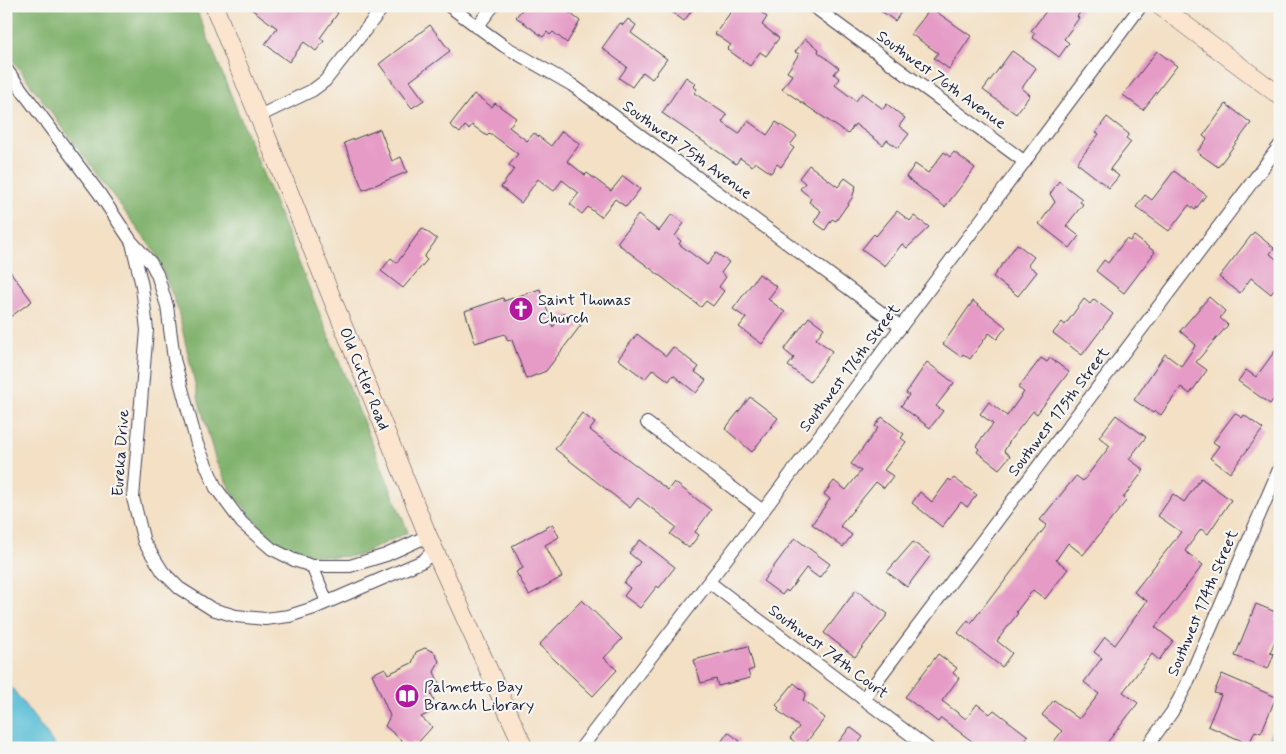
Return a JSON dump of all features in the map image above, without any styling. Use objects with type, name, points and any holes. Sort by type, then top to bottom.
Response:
[{"type":"main road","name":"Old Cutler Road","points":[[214,6],[431,543],[524,748]]},
{"type":"main road","points":[[1160,6],[1280,96]]},
{"type":"street","points":[[259,116],[319,86],[338,67],[384,6]]},
{"type":"street","name":"Southwest 75th Avenue","points":[[449,6],[519,56],[572,85],[901,327]]},
{"type":"street","points":[[476,27],[493,6]]},
{"type":"street","name":"Southwest 76th Avenue","points":[[813,6],[1025,162]]},
{"type":"street","name":"Southwest 176th Street","points":[[581,748],[709,582],[1141,6]]},
{"type":"street","name":"Eureka Drive","points":[[6,69],[132,240],[152,263],[157,274],[170,323],[174,359],[197,444],[216,488],[234,514],[262,542],[294,560],[312,566],[350,566],[431,543]]},
{"type":"street","name":"Southwest 175th Street","points":[[863,698],[1280,145]]},
{"type":"street","name":"Eureka Drive","points":[[132,240],[142,286],[147,330],[133,498],[144,542],[156,564],[171,580],[190,596],[212,609],[236,616],[278,618],[301,613],[423,561],[431,543]]},
{"type":"street","points":[[147,330],[170,323]]},
{"type":"street","points":[[647,423],[763,510]]},
{"type":"street","name":"Southwest 174th Street","points":[[1146,748],[1179,700],[1280,467]]},
{"type":"street","points":[[312,566],[327,602]]},
{"type":"street","points":[[350,566],[360,588]]},
{"type":"street","name":"Southwest 74th Court","points":[[709,582],[928,748]]},
{"type":"green space","points":[[6,6],[195,6],[408,532],[358,556],[333,557],[302,554],[275,543],[234,496],[216,462],[199,401],[177,307],[156,254],[6,51]]},
{"type":"water","points":[[6,680],[57,748],[6,748]]},
{"type":"water","points":[[1280,712],[1280,748],[1265,748]]},
{"type":"building","points":[[247,6],[329,6],[338,13],[320,38],[324,41],[316,51],[304,42],[289,62],[265,44],[277,28]]},
{"type":"building","points":[[525,6],[561,6],[580,21],[567,43],[553,32],[550,35],[547,32],[543,37],[516,17]]},
{"type":"building","points":[[664,6],[695,6],[684,21]]},
{"type":"building","points":[[735,6],[753,6],[767,17],[762,25],[779,38],[766,56],[760,52],[750,66],[727,49],[731,45],[715,34]]},
{"type":"building","points":[[874,6],[905,6],[895,21]]},
{"type":"building","points":[[1050,6],[1084,6],[1077,17],[1079,18],[1064,39],[1069,43],[1059,57],[1032,37],[1035,33],[1031,31]]},
{"type":"building","points":[[931,8],[971,36],[949,69],[934,58],[938,53],[911,34]]},
{"type":"building","points":[[628,19],[636,25],[631,33],[667,59],[652,79],[643,72],[632,87],[619,78],[627,67],[602,48],[620,23],[623,25]]},
{"type":"building","points":[[430,25],[450,51],[410,81],[424,100],[412,108],[379,64]]},
{"type":"building","points":[[805,39],[839,68],[834,74],[840,79],[835,85],[856,101],[862,93],[883,109],[887,104],[905,118],[899,126],[909,134],[898,148],[887,140],[883,145],[855,124],[848,134],[782,89],[792,75],[787,72],[799,54],[795,52]]},
{"type":"building","points":[[1012,51],[1036,68],[1022,88],[1030,95],[1016,114],[983,90]]},
{"type":"building","points":[[1157,51],[1177,66],[1143,110],[1123,95]]},
{"type":"building","points":[[686,77],[696,84],[693,87],[697,89],[694,93],[727,115],[722,122],[739,134],[748,121],[767,135],[776,122],[797,136],[790,145],[794,148],[781,167],[777,164],[771,173],[755,162],[752,166],[740,158],[736,164],[662,113]]},
{"type":"building","points":[[474,94],[492,107],[495,103],[516,118],[509,127],[527,141],[534,133],[551,146],[562,131],[580,144],[567,161],[611,191],[623,176],[640,189],[626,207],[615,199],[601,217],[588,207],[582,214],[570,204],[579,193],[562,180],[554,191],[538,179],[521,203],[501,187],[514,169],[509,165],[518,154],[490,133],[487,136],[472,125],[469,129],[465,126],[460,133],[450,125]]},
{"type":"building","points":[[1226,104],[1251,123],[1218,167],[1197,152],[1207,139],[1203,136]]},
{"type":"building","points":[[1107,117],[1129,134],[1126,138],[1131,142],[1110,169],[1119,176],[1109,188],[1077,163],[1099,134],[1096,132]]},
{"type":"building","points":[[380,129],[392,161],[401,157],[407,172],[363,190],[344,143]]},
{"type":"building","points":[[944,152],[950,157],[954,152],[975,168],[945,207],[906,177],[915,164],[928,173]]},
{"type":"building","points":[[809,165],[838,187],[845,178],[856,186],[852,198],[836,221],[832,219],[825,230],[814,222],[821,211],[809,202],[811,198],[800,189],[805,183],[799,178]]},
{"type":"building","points":[[1174,171],[1206,195],[1195,210],[1189,205],[1169,231],[1136,207],[1145,195],[1152,200]]},
{"type":"building","points":[[1059,181],[1082,199],[1080,202],[1083,204],[1066,226],[1079,236],[1070,248],[1039,224],[1055,202],[1050,194]]},
{"type":"building","points":[[897,211],[910,221],[914,216],[929,227],[907,248],[902,244],[885,266],[862,249]]},
{"type":"building","points":[[672,214],[684,223],[675,236],[681,241],[679,244],[707,265],[716,253],[729,262],[721,273],[726,277],[719,287],[724,291],[713,306],[706,301],[701,307],[617,243],[638,215],[659,231]]},
{"type":"building","points":[[422,228],[437,239],[424,257],[427,260],[403,288],[381,271],[391,258],[397,263]]},
{"type":"building","points":[[1254,232],[1274,248],[1270,254],[1280,262],[1280,283],[1271,294],[1251,278],[1240,293],[1219,277]]},
{"type":"building","points":[[1134,236],[1155,252],[1124,293],[1096,271],[1104,260],[1108,263],[1126,239],[1130,241]]},
{"type":"building","points":[[1017,244],[1034,257],[1028,265],[1037,272],[1018,296],[993,277]]},
{"type":"building","points":[[6,266],[32,301],[6,320]]},
{"type":"building","points":[[759,274],[777,287],[768,299],[785,312],[762,344],[739,327],[746,318],[733,309]]},
{"type":"building","points":[[540,289],[553,327],[564,312],[581,325],[546,371],[526,379],[512,340],[508,341],[505,334],[475,343],[465,311],[503,298],[504,301]]},
{"type":"building","points":[[1209,297],[1225,311],[1220,318],[1228,325],[1196,362],[1207,370],[1190,394],[1181,387],[1161,415],[1155,411],[1153,413],[1134,400],[1165,354],[1181,366],[1196,345],[1180,331]]},
{"type":"building","points":[[1084,299],[1090,304],[1094,299],[1113,314],[1082,355],[1053,333],[1062,322],[1065,325]]},
{"type":"building","points":[[973,301],[1006,327],[997,339],[989,333],[970,359],[963,354],[961,357],[943,344]]},
{"type":"building","points":[[809,317],[824,328],[816,339],[832,351],[810,382],[788,366],[794,358],[784,350]]},
{"type":"building","points":[[637,334],[666,356],[673,347],[699,367],[695,372],[706,380],[696,393],[673,375],[669,381],[653,369],[645,379],[618,359]]},
{"type":"building","points":[[1280,344],[1280,390],[1270,404],[1238,381],[1246,370],[1256,377]]},
{"type":"building","points":[[1041,358],[1047,362],[1050,358],[1069,372],[1037,414],[1033,411],[1011,439],[1004,451],[1010,456],[999,469],[977,452],[979,449],[976,446],[993,424],[980,414],[989,402],[1007,416],[1024,392],[1018,388]]},
{"type":"building","points":[[927,362],[954,383],[936,406],[943,411],[930,428],[901,406],[909,395],[906,393]]},
{"type":"building","points":[[750,397],[778,418],[752,452],[725,429]]},
{"type":"building","points":[[582,413],[595,423],[590,430],[668,490],[674,482],[711,510],[695,532],[699,535],[689,548],[670,534],[676,527],[638,498],[630,508],[555,449]]},
{"type":"building","points":[[1235,413],[1242,418],[1244,415],[1263,429],[1230,473],[1210,458],[1219,446],[1213,442]]},
{"type":"building","points":[[1116,415],[1146,437],[1129,459],[1144,470],[1123,498],[1126,501],[1083,555],[1068,543],[1056,560],[1068,569],[1045,599],[1033,590],[1016,612],[1018,613],[997,641],[1012,653],[1002,667],[958,633],[968,620],[971,623],[1047,525],[1040,520],[1076,476],[1083,481],[1110,446],[1099,437]]},
{"type":"building","points":[[882,417],[904,434],[901,438],[906,442],[884,470],[893,476],[884,488],[876,482],[840,526],[852,535],[843,547],[812,524],[830,499],[824,494],[834,481],[846,490],[861,471],[851,464],[878,428],[875,426]]},
{"type":"building","points":[[954,478],[977,495],[967,507],[961,502],[942,527],[912,503],[920,492],[932,502],[949,479],[951,481]]},
{"type":"building","points":[[1201,478],[1231,500],[1208,534],[1201,529],[1185,551],[1203,565],[1155,627],[1173,641],[1159,660],[1152,654],[1123,692],[1138,703],[1103,748],[1049,748],[1062,731],[1042,715],[1054,700],[1079,719],[1099,694],[1084,682],[1102,658],[1094,652],[1105,637],[1115,645],[1147,601],[1134,592],[1181,532],[1158,516],[1173,494],[1184,502]]},
{"type":"building","points":[[553,524],[559,537],[545,545],[562,577],[529,595],[516,572],[523,568],[512,546]]},
{"type":"building","points":[[795,538],[830,564],[819,578],[806,568],[788,592],[786,590],[782,595],[763,581]]},
{"type":"building","points":[[640,540],[675,567],[640,608],[624,596],[630,588],[624,583],[640,562],[629,553]]},
{"type":"building","points":[[913,542],[931,555],[907,587],[887,572]]},
{"type":"building","points":[[856,590],[888,614],[855,657],[824,633]]},
{"type":"building","points":[[582,600],[622,639],[604,658],[617,670],[593,696],[539,645]]},
{"type":"building","points":[[1256,604],[1278,613],[1275,620],[1280,622],[1280,629],[1270,653],[1274,654],[1268,669],[1235,656]]},
{"type":"building","points":[[748,646],[754,669],[748,671],[750,678],[718,686],[716,679],[701,683],[694,660]]},
{"type":"building","name":"Palmetto Bay Branch Library","points":[[425,648],[434,652],[439,661],[434,672],[441,687],[430,692],[434,701],[429,703],[433,711],[421,717],[432,727],[416,745],[413,742],[409,747],[385,726],[390,716],[372,674],[385,668],[388,674],[412,663],[416,652]]},
{"type":"building","points":[[938,654],[957,668],[953,673],[959,678],[942,701],[966,719],[977,704],[990,714],[994,710],[1028,736],[1019,748],[981,748],[941,718],[938,722],[905,697]]},
{"type":"building","points":[[1222,674],[1276,697],[1261,733],[1255,731],[1249,744],[1208,726],[1221,695],[1214,693]]},
{"type":"building","points":[[794,683],[806,693],[803,700],[825,718],[802,748],[790,738],[799,727],[777,710],[779,708],[776,705]]},
{"type":"building","points":[[850,727],[863,737],[855,748],[834,748]]},
{"type":"building","points":[[728,732],[740,741],[735,748],[717,748]]},
{"type":"place","name":"Saint Thomas Church","points":[[521,309]]},
{"type":"place","name":"Palmetto Bay Branch Library","points":[[407,696]]}]
